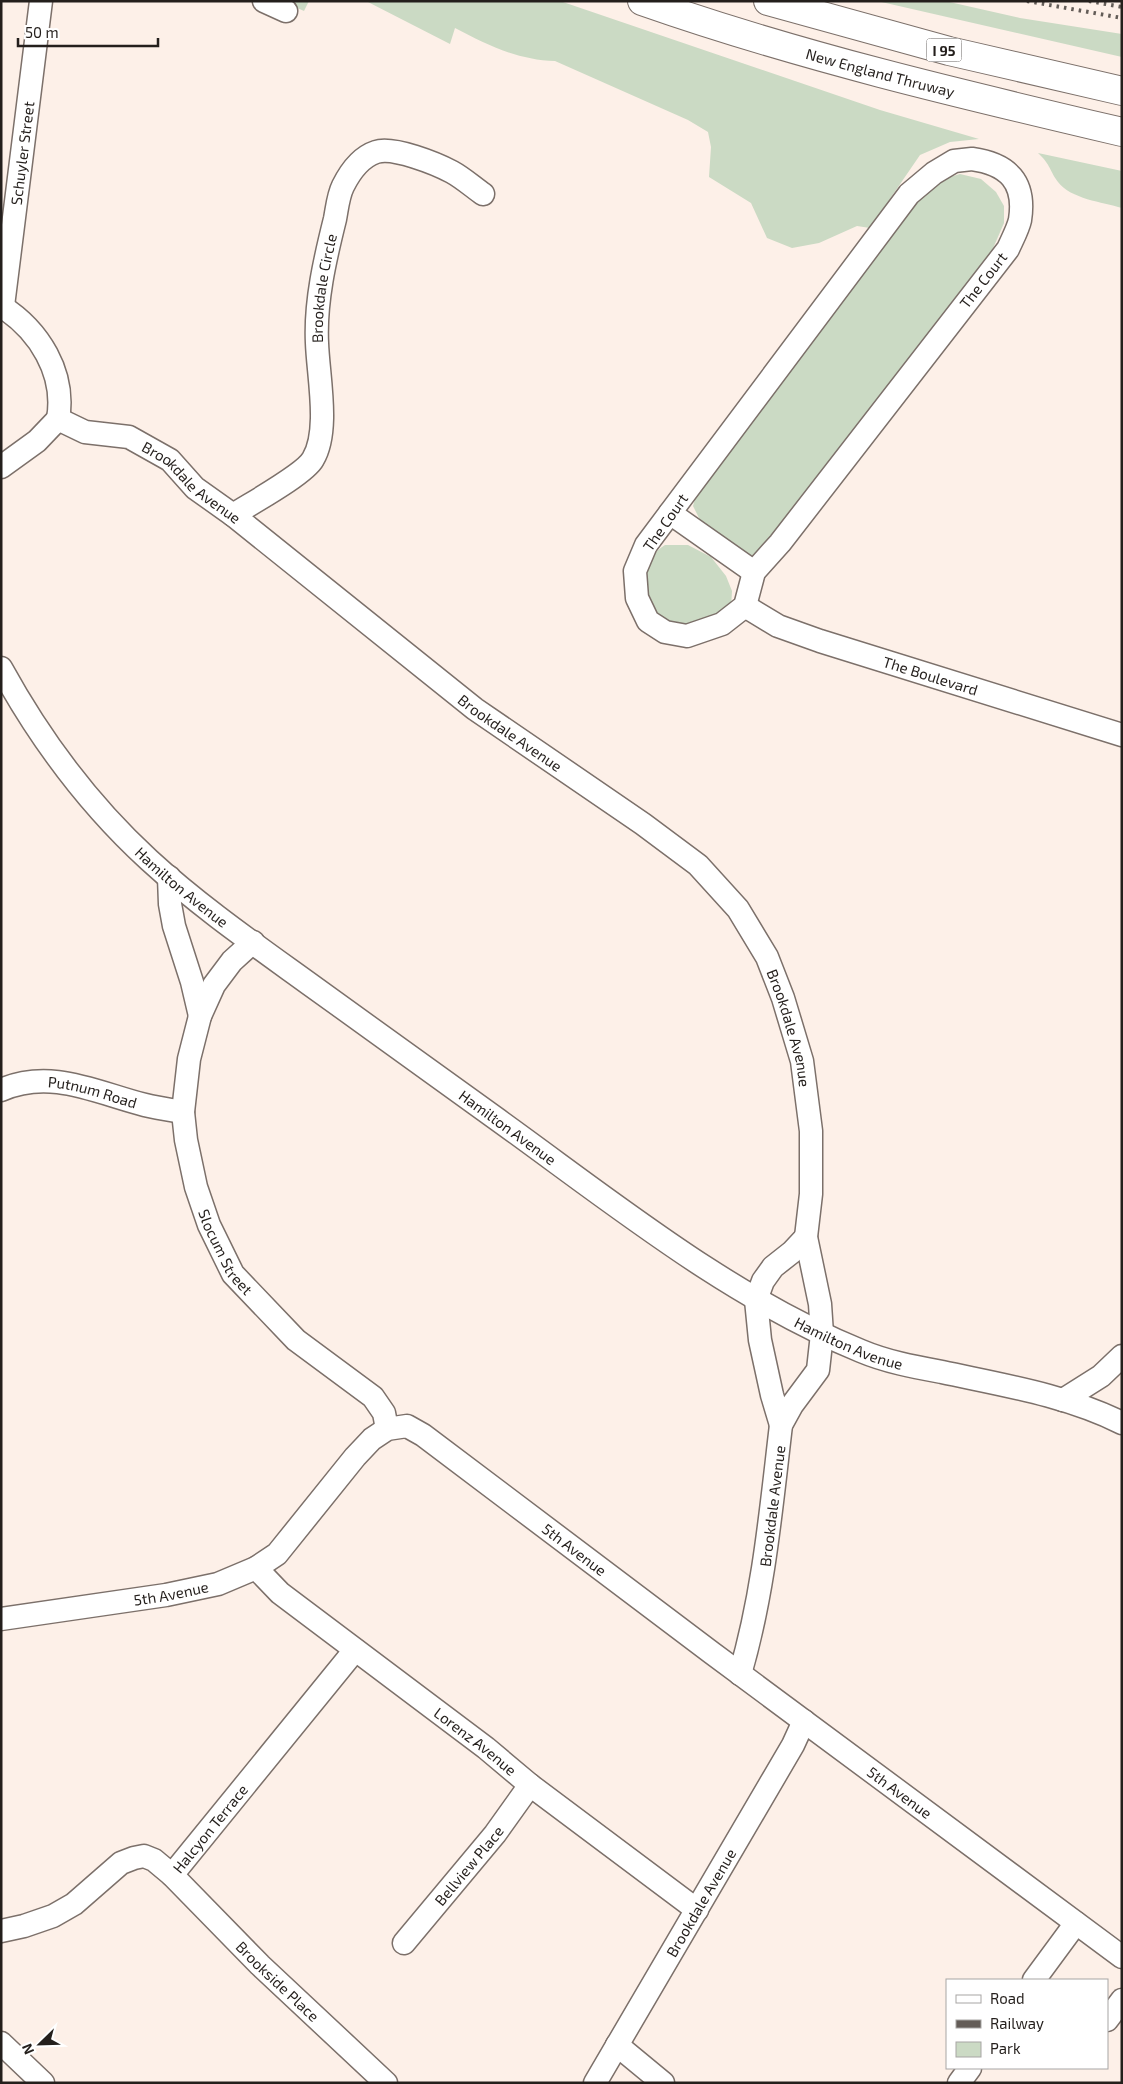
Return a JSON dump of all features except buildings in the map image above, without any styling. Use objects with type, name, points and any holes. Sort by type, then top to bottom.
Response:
[{"type":"highway","name":"New England Thruway","points":[[642,1],[740,34],[853,67],[1122,132]]},
{"type":"highway","name":"I 95","points":[[768,1],[911,42],[1122,91]]},
{"type":"street","name":"Schuyler Street","points":[[2,306],[41,1]]},
{"type":"street","points":[[264,1],[286,11]]},
{"type":"street","name":"Brookdale Circle","points":[[233,515],[302,472],[313,460],[319,447],[322,407],[317,342],[319,301],[325,259],[342,187],[362,159],[378,151],[403,153],[452,172],[483,194]]},
{"type":"street","name":"The Court","points":[[972,159],[988,161],[1010,173],[1019,190],[1021,202],[1020,221],[1008,249],[780,543],[754,572],[745,606],[722,624],[687,636],[665,632],[648,621],[637,598],[635,571],[646,545],[909,194],[934,173],[954,160],[972,159]]},
{"type":"street","points":[[1,468],[37,441],[58,418],[61,402],[57,376],[41,342],[25,325],[2,306]]},
{"type":"street","name":"Brookdale Avenue","points":[[58,418],[85,432],[129,437],[170,460],[195,488],[233,515],[475,709],[698,865],[738,909],[767,957],[783,998],[802,1061],[811,1131],[811,1194],[806,1237],[820,1304],[822,1334],[818,1370],[792,1405],[781,1425],[764,1569],[749,1643],[740,1674]]},
{"type":"street","points":[[670,513],[754,572]]},
{"type":"street","name":"The Boulevard","points":[[745,606],[778,626],[820,642],[1122,735]]},
{"type":"street","name":"Hamilton Avenue","points":[[1,668],[44,740],[80,786],[148,859],[169,877],[253,942],[630,1215],[756,1300],[822,1334],[865,1353],[918,1368],[1007,1386],[1063,1400],[1122,1423]]},
{"type":"street","name":"Slocum Street","points":[[169,877],[170,904],[174,926],[192,982],[200,1016]]},
{"type":"street","name":"Slocum Street","points":[[253,942],[232,961],[219,978],[200,1016],[189,1059],[183,1112],[186,1140],[196,1187],[209,1225],[234,1274],[296,1340],[374,1397],[384,1413],[387,1429]]},
{"type":"street","name":"Putnum Road","points":[[1,1090],[18,1083],[48,1081],[83,1086],[146,1106],[183,1112]]},
{"type":"street","name":"Brookdale Avenue","points":[[781,1425],[772,1395],[760,1340],[756,1300],[763,1281],[773,1267],[792,1252],[806,1237]]},
{"type":"street","points":[[1063,1400],[1101,1376],[1122,1356]]},
{"type":"street","name":"5th Avenue","points":[[1,1619],[166,1595],[218,1584],[256,1568],[276,1554],[355,1457],[372,1439],[387,1429],[407,1426],[423,1435],[740,1674],[1122,1957]]},
{"type":"street","name":"Lorenz Avenue","points":[[256,1568],[280,1593],[486,1748],[530,1785],[697,1910]]},
{"type":"street","name":"Halcyon Terrace","points":[[1,1931],[54,1916],[74,1904],[121,1863],[134,1858],[144,1856],[154,1860],[172,1875],[355,1650]]},
{"type":"street","name":"Brookdale Avenue","points":[[595,2083],[793,1745],[804,1721]]},
{"type":"street","name":"Bellview Place","points":[[404,1943],[495,1834],[530,1785]]},
{"type":"street","name":"Brookside Place","points":[[172,1875],[260,1965],[386,2083]]},
{"type":"street","points":[[1035,1979],[1076,1923]]},
{"type":"street","points":[[1108,2019],[1122,2000]]},
{"type":"street","points":[[1,2043],[43,2083]]},
{"type":"street","points":[[617,2044],[664,2083]]},
{"type":"street","points":[[959,2083],[969,2069]]},
{"type":"green space","points":[[282,1],[309,1],[304,11]]},
{"type":"green space","points":[[366,1],[560,1],[880,110],[979,139],[950,142],[920,155],[870,228],[857,226],[819,243],[792,248],[767,238],[751,203],[709,177],[711,147],[708,132],[688,120],[555,61],[516,55],[491,46],[455,28],[450,44]]},
{"type":"green space","points":[[877,1],[945,1],[1020,18],[1122,34],[1122,57]]},
{"type":"green space","points":[[1038,153],[1122,171],[1122,208],[1087,199],[1064,188]]},
{"type":"green space","points":[[960,174],[981,179],[996,192],[1004,206],[1004,223],[991,253],[757,555],[747,556],[737,552],[700,520],[693,506],[697,492],[930,186],[943,179]]},
{"type":"green space","points":[[665,545],[688,545],[711,557],[726,576],[732,591],[731,608],[706,620],[687,625],[669,623],[658,617],[643,598],[644,581],[646,567],[652,556]]},
{"type":"railway","points":[[1027,1],[1122,18]]},
{"type":"railway","points":[[1089,1],[1122,7]]}]
